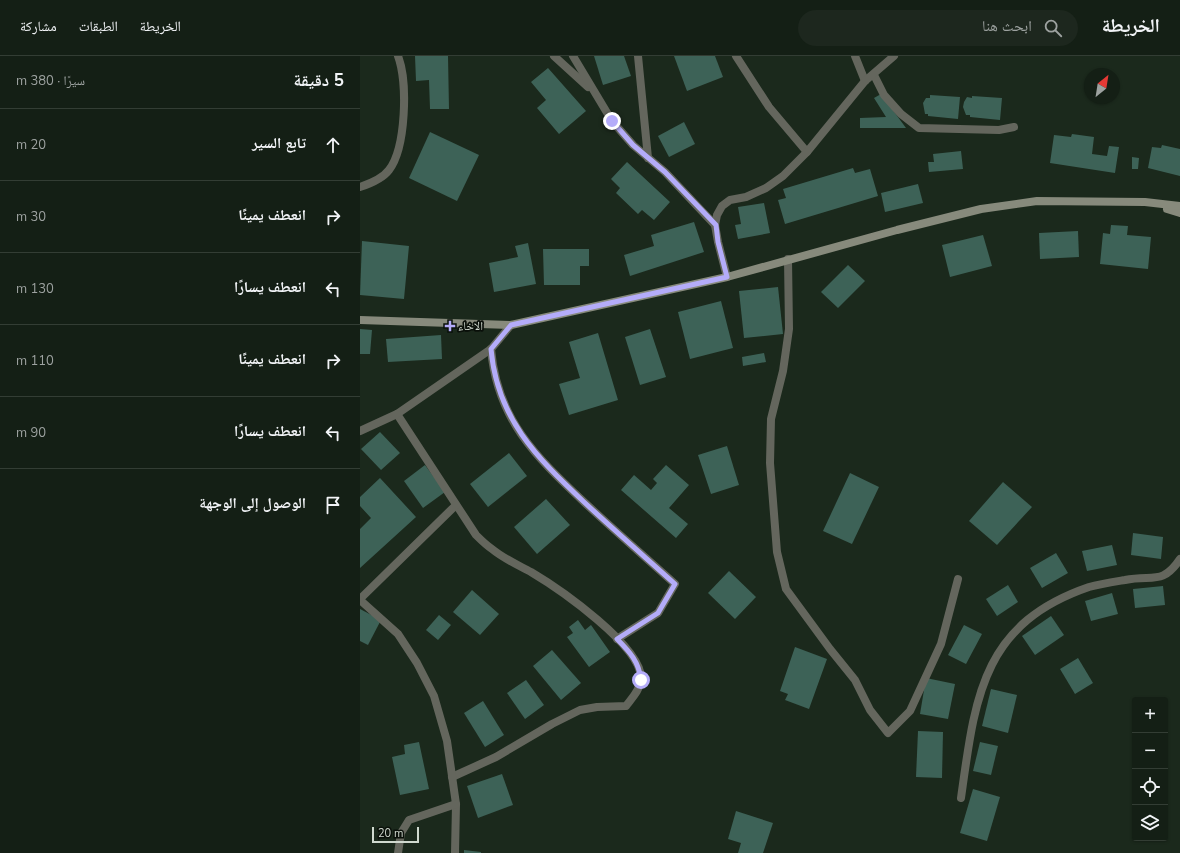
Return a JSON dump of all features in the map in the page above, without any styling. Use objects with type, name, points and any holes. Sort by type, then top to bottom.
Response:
[{"type":"street","points":[[360,187],[369,184],[389,171],[400,148],[403,109],[402,67],[398,56]]},
{"type":"street","points":[[554,56],[593,92]]},
{"type":"street","points":[[573,56],[593,92],[612,121],[633,145],[665,172],[716,225]]},
{"type":"street","points":[[638,56],[648,158]]},
{"type":"street","points":[[736,56],[769,107],[807,152]]},
{"type":"street","points":[[856,56],[865,81]]},
{"type":"street","points":[[727,277],[718,242],[716,225],[717,215],[722,206],[730,200],[746,198],[766,188],[783,176],[807,152],[865,81],[874,75],[894,56]]},
{"type":"street","points":[[874,75],[884,95],[901,114],[919,128],[999,130],[1014,127]]},
{"type":"street","points":[[360,320],[511,325],[727,277],[788,259],[981,209],[1037,201],[1145,202],[1180,206]]},
{"type":"street","points":[[1145,202],[1180,213]]},
{"type":"street","points":[[788,259],[789,329],[783,371],[771,419],[770,463],[777,552],[786,589],[855,680],[870,710],[888,733],[910,711],[941,644],[958,579]]},
{"type":"street","points":[[360,431],[397,414],[491,349],[511,325]]},
{"type":"street","points":[[491,349],[493,372],[502,400],[525,442],[553,473],[675,584],[658,613],[617,639]]},
{"type":"street","points":[[397,414],[476,535],[492,550],[559,591],[617,639],[632,655],[639,668],[641,680],[636,694],[626,706],[597,707],[580,710],[552,724],[496,757],[452,777]]},
{"type":"street","points":[[454,853],[456,804],[447,741],[434,696],[398,634],[360,599],[456,505]]},
{"type":"street","points":[[961,798],[969,739],[977,701],[990,667],[1004,643],[1032,616],[1058,601],[1089,587],[1132,578],[1161,577],[1172,571],[1180,559]]},
{"type":"street","points":[[398,853],[401,833],[409,820],[456,804]]},
{"type":"building","points":[[415,56],[448,56],[449,109],[430,109],[429,80],[416,81]]},
{"type":"building","points":[[594,56],[624,56],[631,76],[603,85]]},
{"type":"building","points":[[674,56],[715,56],[723,77],[687,91]]},
{"type":"building","points":[[548,68],[586,111],[559,134],[537,108],[546,100],[531,82]]},
{"type":"building","points":[[881,94],[906,128],[860,128],[860,118],[886,117],[874,98]]},
{"type":"building","points":[[930,95],[960,97],[958,119],[928,116],[928,114],[925,114],[923,103],[926,98],[930,98]]},
{"type":"building","points":[[972,96],[1002,98],[1000,120],[970,117],[970,115],[966,115],[963,107],[964,102],[967,97],[972,98]]},
{"type":"building","points":[[684,122],[695,144],[669,157],[658,136]]},
{"type":"building","points":[[430,132],[479,155],[457,201],[409,178]]},
{"type":"building","points":[[1072,134],[1094,137],[1092,154],[1107,156],[1109,146],[1119,147],[1115,173],[1050,163],[1054,135],[1071,137]]},
{"type":"building","points":[[1162,145],[1180,149],[1180,176],[1148,168],[1152,147],[1161,148]]},
{"type":"building","points":[[961,151],[963,169],[929,172],[928,162],[934,162],[933,154]]},
{"type":"building","points":[[1132,157],[1139,158],[1138,169],[1132,169]]},
{"type":"building","points":[[627,162],[670,202],[654,220],[642,210],[638,214],[616,193],[620,188],[611,179]]},
{"type":"building","points":[[853,168],[855,173],[870,169],[878,196],[785,224],[778,200],[786,198],[783,189]]},
{"type":"building","points":[[918,184],[923,203],[885,212],[881,193]]},
{"type":"building","points":[[764,203],[770,233],[738,239],[735,225],[741,224],[738,207]]},
{"type":"building","points":[[694,222],[704,252],[630,276],[624,255],[654,246],[651,235]]},
{"type":"building","points":[[1111,225],[1128,226],[1127,235],[1151,237],[1148,269],[1100,264],[1103,233],[1110,234]]},
{"type":"building","points":[[1078,231],[1079,257],[1040,259],[1039,233]]},
{"type":"building","points":[[983,235],[992,266],[950,277],[942,245]]},
{"type":"building","points":[[362,241],[409,246],[404,299],[360,295]]},
{"type":"building","points":[[528,243],[536,284],[494,292],[489,263],[518,257],[515,246]]},
{"type":"building","points":[[543,249],[589,249],[589,266],[580,266],[580,285],[544,285]]},
{"type":"building","points":[[848,265],[865,281],[838,308],[821,292]]},
{"type":"building","points":[[778,287],[783,334],[744,338],[739,291]]},
{"type":"building","points":[[721,301],[733,348],[690,359],[678,312]]},
{"type":"building","points":[[360,329],[372,330],[370,354],[360,354]]},
{"type":"building","points":[[650,329],[666,377],[640,385],[625,337]]},
{"type":"building","points":[[598,333],[618,400],[569,415],[559,384],[580,378],[569,342]]},
{"type":"building","points":[[441,335],[442,359],[388,362],[386,339]]},
{"type":"building","points":[[764,353],[766,362],[743,366],[742,357]]},
{"type":"building","points":[[380,432],[400,453],[381,470],[361,449]]},
{"type":"building","points":[[727,446],[739,485],[711,494],[698,455]]},
{"type":"building","points":[[509,453],[527,476],[488,507],[470,484]]},
{"type":"building","points":[[425,465],[445,492],[423,508],[404,481]]},
{"type":"building","points":[[666,465],[689,485],[669,508],[688,524],[676,538],[621,490],[634,475],[651,490],[657,483],[653,479]]},
{"type":"building","points":[[850,473],[879,487],[852,544],[823,531]]},
{"type":"building","points":[[380,478],[416,517],[360,568],[360,529],[371,518],[360,506],[360,497]]},
{"type":"building","points":[[1003,482],[1032,507],[997,545],[969,521]]},
{"type":"building","points":[[546,499],[570,525],[537,554],[514,527]]},
{"type":"building","points":[[1133,533],[1163,537],[1161,559],[1131,555]]},
{"type":"building","points":[[1112,545],[1117,565],[1087,571],[1082,551]]},
{"type":"building","points":[[1056,553],[1068,573],[1042,588],[1030,568]]},
{"type":"building","points":[[729,571],[756,597],[735,619],[708,593]]},
{"type":"building","points":[[1008,585],[1018,602],[997,616],[986,599]]},
{"type":"building","points":[[1163,586],[1165,605],[1135,608],[1133,589]]},
{"type":"building","points":[[472,590],[499,614],[480,635],[453,612]]},
{"type":"building","points":[[1112,593],[1118,614],[1091,621],[1085,601]]},
{"type":"building","points":[[360,609],[381,620],[368,645],[360,641]]},
{"type":"building","points":[[439,615],[451,625],[438,640],[426,630]]},
{"type":"building","points":[[1051,616],[1064,635],[1035,655],[1022,636]]},
{"type":"building","points":[[578,620],[585,630],[591,625],[610,652],[589,667],[567,637],[573,633],[569,627]]},
{"type":"building","points":[[964,625],[982,634],[966,664],[948,655]]},
{"type":"building","points":[[795,647],[827,659],[809,709],[785,700],[788,694],[780,691]]},
{"type":"building","points":[[552,650],[581,683],[561,700],[533,666]]},
{"type":"building","points":[[1078,658],[1093,683],[1075,694],[1060,669]]},
{"type":"building","points":[[926,678],[955,684],[948,719],[920,714]]},
{"type":"building","points":[[526,680],[544,705],[525,719],[507,693]]},
{"type":"building","points":[[991,689],[1017,695],[1008,733],[982,726]]},
{"type":"building","points":[[483,701],[504,735],[485,747],[464,713]]},
{"type":"building","points":[[918,731],[943,732],[942,778],[916,777]]},
{"type":"building","points":[[419,742],[429,789],[400,795],[392,757],[405,754],[404,745]]},
{"type":"building","points":[[980,742],[998,746],[991,775],[973,771]]},
{"type":"building","points":[[502,774],[513,805],[478,818],[467,786]]},
{"type":"building","points":[[973,789],[1000,797],[987,841],[960,833]]},
{"type":"building","points":[[736,811],[773,823],[763,853],[738,853],[741,843],[728,839]]},
{"type":"building","points":[[464,850],[481,852],[481,853],[464,853]]},
{"type":"place","name":"الاخاء","points":[[450,326]]},
{"type":"route","points":[[612,121],[633,145],[665,172],[716,225],[718,242],[727,277],[511,325],[491,349],[493,372],[502,400],[510,418],[525,442],[553,473],[675,584],[658,613],[617,639],[632,655],[639,668],[641,680]]}]
